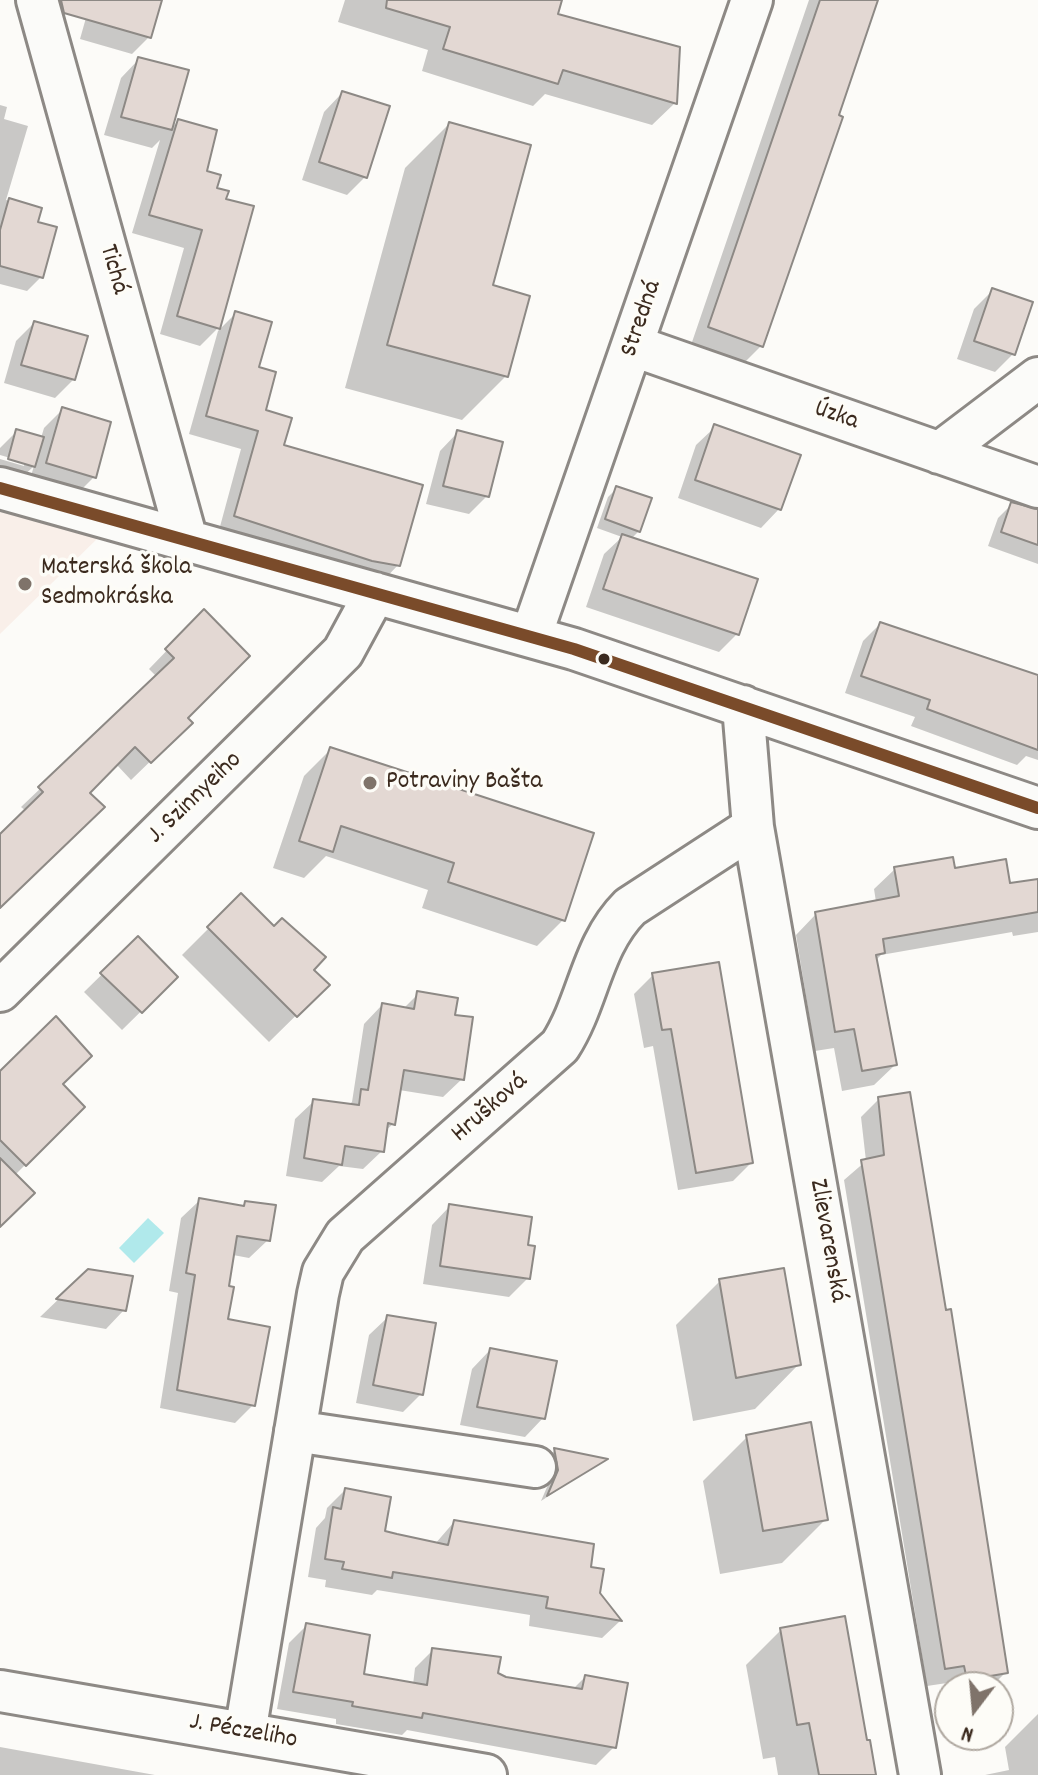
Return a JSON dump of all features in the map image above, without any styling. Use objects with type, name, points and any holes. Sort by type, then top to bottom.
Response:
[{"type":"street","name":"Tichá","points":[[37,0],[187,540]]},
{"type":"street","name":"Stredná","points":[[531,636],[634,346],[742,2]]},
{"type":"street","name":"Úzka","points":[[634,346],[1038,487]]},
{"type":"street","points":[[939,453],[1038,378]]},
{"type":"street","points":[[0,488],[531,636],[1038,808]]},
{"type":"street","name":"J. Szinnyeiho","points":[[0,991],[343,652],[375,593]]},
{"type":"street","name":"Zlievarenská","points":[[743,706],[753,827],[920,1775]]},
{"type":"street","name":"Hrušková","points":[[245,1733],[318,1294],[333,1250],[560,1046],[576,1016],[599,950],[623,914],[753,827]]},
{"type":"street","points":[[295,1431],[535,1467]]},
{"type":"street","name":"J. Péczeliho","points":[[0,1691],[486,1775]]},
{"type":"shaded area","name":"Materská škola Sedmokráska","points":[[0,507],[101,535],[0,634]]},
{"type":"water","points":[[148,1218],[164,1233],[134,1263],[119,1248]]},
{"type":"building","points":[[61,0],[162,0],[151,38],[64,13]]},
{"type":"building","points":[[387,0],[562,0],[558,14],[680,47],[677,104],[563,70],[558,84],[443,49],[450,27],[386,8]]},
{"type":"building","points":[[820,0],[878,0],[839,115],[843,117],[763,347],[708,327]]},
{"type":"building","points":[[138,57],[189,70],[172,130],[121,117]]},
{"type":"building","points":[[342,91],[390,106],[367,178],[319,162]]},
{"type":"building","points":[[178,119],[217,130],[207,171],[221,175],[217,188],[229,191],[226,199],[254,206],[220,329],[177,316],[202,230],[149,215]]},
{"type":"building","points":[[449,122],[531,145],[493,285],[530,296],[508,377],[387,345]]},
{"type":"building","points":[[9,198],[42,208],[38,222],[57,227],[43,278],[0,266],[0,230]]},
{"type":"building","points":[[992,288],[1033,302],[1015,355],[974,341]]},
{"type":"building","points":[[235,311],[272,322],[259,367],[276,372],[266,410],[292,418],[284,445],[423,485],[400,566],[372,561],[234,516],[258,431],[206,416]]},
{"type":"building","points":[[34,321],[88,336],[75,380],[21,365]]},
{"type":"building","points":[[62,407],[111,422],[96,478],[46,463]]},
{"type":"building","points":[[714,424],[801,455],[781,510],[695,480]]},
{"type":"building","points":[[16,429],[44,437],[35,467],[8,459]]},
{"type":"building","points":[[457,430],[503,442],[489,497],[443,486]]},
{"type":"building","points":[[616,486],[652,498],[640,532],[605,519]]},
{"type":"building","points":[[1011,502],[1038,509],[1038,545],[1001,532]]},
{"type":"building","points":[[622,534],[758,579],[739,635],[603,589]]},
{"type":"building","points":[[204,609],[250,656],[188,718],[193,723],[151,763],[135,747],[90,793],[105,807],[0,908],[0,834],[43,792],[38,787],[174,658],[165,649]]},
{"type":"building","points":[[880,622],[1038,675],[1038,750],[927,709],[930,700],[861,676]]},
{"type":"building","points":[[330,747],[594,833],[565,921],[448,882],[454,863],[341,826],[333,852],[299,841]]},
{"type":"building","points":[[953,857],[955,868],[1006,859],[1010,883],[1038,879],[1038,912],[883,939],[885,953],[876,955],[897,1065],[862,1071],[854,1029],[835,1032],[815,912],[899,896],[894,867]]},
{"type":"building","points":[[241,893],[274,926],[282,918],[326,957],[314,970],[330,985],[297,1017],[207,927]]},
{"type":"building","points":[[138,936],[178,977],[142,1013],[100,973]]},
{"type":"building","points":[[719,962],[753,1163],[696,1173],[671,1029],[662,1030],[652,973]]},
{"type":"building","points":[[417,991],[458,998],[455,1015],[473,1017],[464,1080],[404,1070],[395,1125],[388,1123],[384,1152],[345,1146],[342,1165],[304,1158],[313,1099],[359,1105],[361,1089],[368,1090],[382,1003],[414,1009]]},
{"type":"building","points":[[56,1016],[92,1056],[63,1084],[85,1107],[26,1166],[0,1140],[0,1071]]},
{"type":"building","points":[[910,1092],[946,1310],[951,1309],[1008,1671],[965,1671],[964,1666],[945,1669],[861,1160],[884,1155],[878,1097]]},
{"type":"building","points":[[0,1158],[35,1193],[0,1227]]},
{"type":"building","points":[[199,1198],[244,1206],[245,1201],[276,1205],[270,1241],[237,1236],[229,1286],[234,1287],[228,1319],[270,1327],[255,1406],[177,1390],[195,1275],[186,1273]]},
{"type":"building","points":[[449,1204],[532,1217],[528,1245],[535,1246],[530,1279],[440,1266]]},
{"type":"building","points":[[784,1268],[801,1365],[736,1378],[719,1279]]},
{"type":"building","points":[[88,1269],[133,1276],[126,1311],[56,1299]]},
{"type":"building","points":[[387,1315],[436,1323],[423,1395],[373,1385]]},
{"type":"building","points":[[490,1348],[557,1361],[545,1419],[477,1407]]},
{"type":"building","points":[[811,1422],[828,1520],[763,1531],[746,1435]]},
{"type":"building","points":[[554,1448],[608,1459],[547,1496],[558,1470]]},
{"type":"building","points":[[345,1488],[391,1497],[385,1531],[397,1534],[448,1545],[454,1520],[594,1544],[591,1567],[604,1569],[600,1593],[622,1621],[546,1608],[548,1597],[393,1572],[392,1578],[342,1569],[344,1562],[325,1559],[333,1507],[341,1509]]},
{"type":"building","points":[[845,1616],[876,1775],[819,1775],[809,1723],[797,1725],[780,1628]]},
{"type":"building","points":[[306,1623],[370,1635],[364,1674],[427,1685],[432,1648],[501,1657],[498,1673],[506,1677],[582,1689],[585,1675],[628,1683],[616,1748],[423,1713],[422,1718],[352,1706],[353,1702],[293,1692]]},
{"type":"transit line","points":[[0,488],[574,649],[1038,808]]},
{"type":"place","name":"Materská škola Sedmokráska","points":[[25,584]]},
{"type":"place","name":"Potraviny Bašta","points":[[370,783]]}]
